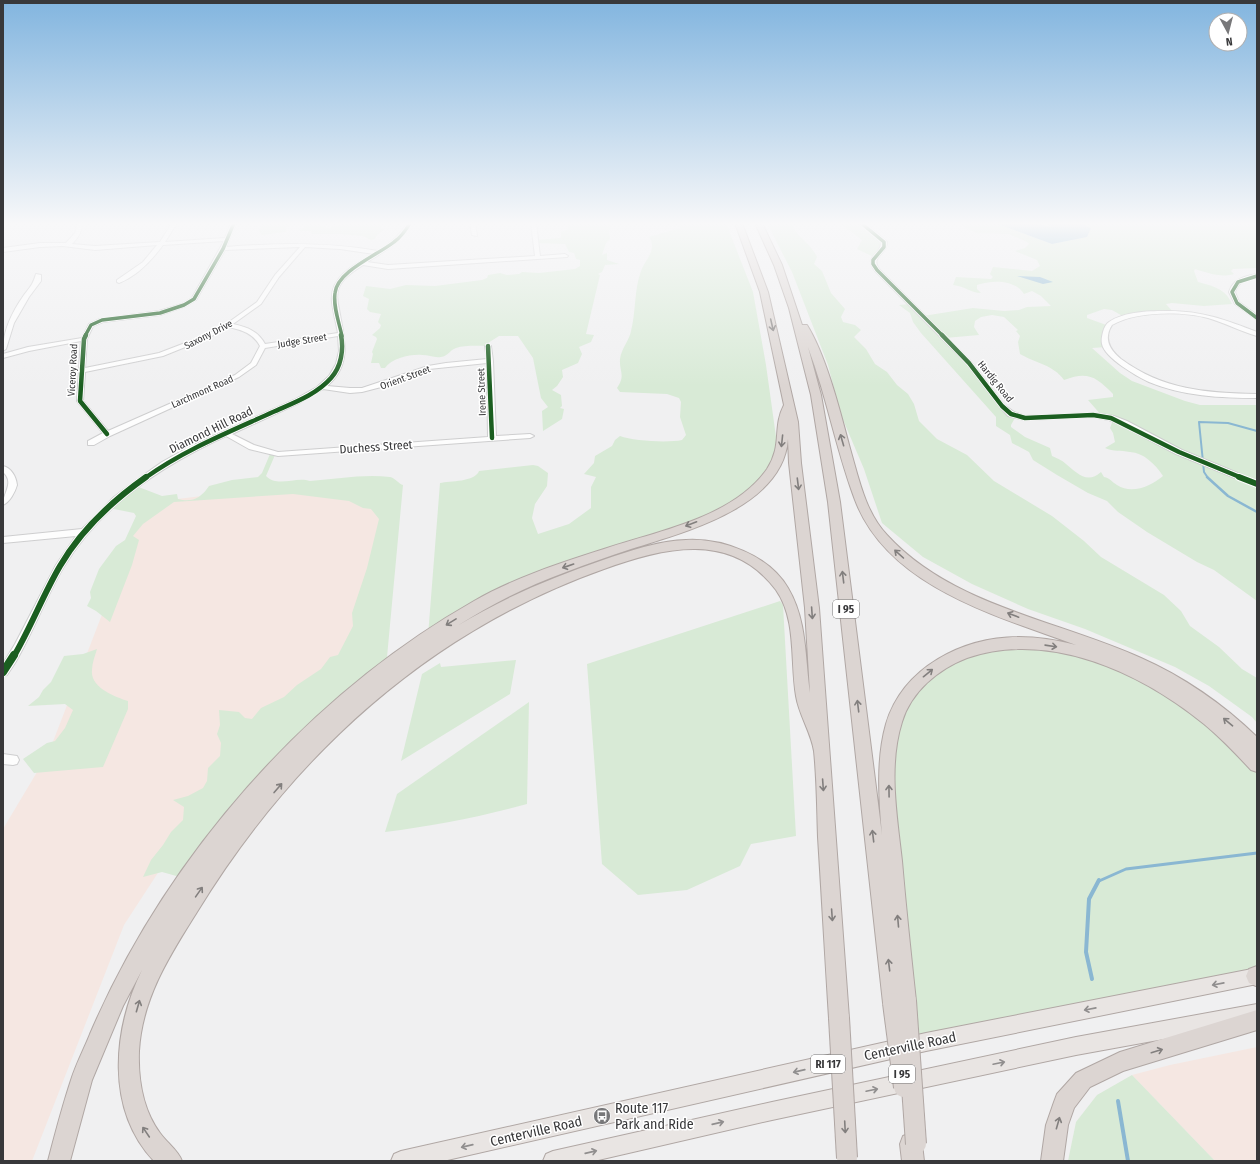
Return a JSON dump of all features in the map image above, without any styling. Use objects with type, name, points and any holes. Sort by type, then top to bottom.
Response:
[{"type":"highway","points":[[759,277],[764,292],[790,404],[812,608],[847,1160]]},
{"type":"highway","name":"I 95","points":[[782,277],[789,293],[816,395],[834,502],[899,1002],[914,1153]]},
{"type":"highway","points":[[789,293],[819,362],[862,506],[882,538],[923,573],[972,599],[1136,662],[1170,680],[1200,699],[1230,723],[1257,748]]},
{"type":"highway","points":[[59,1161],[69,1117],[94,1045],[117,994],[139,954],[183,885],[267,777],[301,743],[366,684],[420,642],[456,618],[531,580],[558,569],[702,520],[746,497],[758,488],[774,465],[783,441],[782,420],[790,404]]},
{"type":"highway","points":[[171,1161],[153,1142],[141,1124],[129,1084],[131,1041],[138,1004],[161,954],[191,903],[226,852],[298,765],[324,738],[376,691],[446,640],[496,610],[522,597],[630,555],[665,545],[688,543],[726,549],[757,564],[772,576],[787,595],[797,626],[803,696],[821,746]]},
{"type":"highway","points":[[899,1002],[888,788],[890,755],[894,725],[898,710],[915,684],[928,671],[960,654],[997,644],[1044,644],[1090,654],[1133,672],[1176,695],[1208,719],[1257,765]]},
{"type":"highway","points":[[1052,1161],[1057,1125],[1065,1102],[1082,1080],[1120,1062],[1257,1020]]},
{"type":"main road","name":"Centerville Road","points":[[401,1161],[926,1042],[1257,976]]},
{"type":"main road","points":[[553,1161],[772,1111],[1076,1046],[1257,1013]]},
{"type":"street","points":[[3,349],[11,323],[26,296],[38,281],[38,277]]},
{"type":"street","points":[[119,281],[125,277]]},
{"type":"street","name":"Viceroy Road","points":[[107,434],[80,401],[84,339],[91,326],[96,322],[160,313],[184,305],[194,299],[207,277]]},
{"type":"street","name":"Saxony Drive","points":[[82,371],[161,355],[189,345],[228,325],[259,303],[276,277]]},
{"type":"street","name":"Diamond Hill Road","points":[[3,672],[22,642],[66,556],[83,532],[125,492],[155,471],[189,451],[298,401],[320,387],[331,377],[338,367],[344,352],[335,304],[337,284],[344,277]]},
{"type":"street","name":"Hardig Road","points":[[885,277],[969,363],[1002,406],[1011,414],[1025,418],[1094,416],[1111,418],[1130,426],[1160,443],[1257,484]]},
{"type":"street","points":[[1250,277],[1236,283],[1232,292],[1237,303],[1257,318]]},
{"type":"street","points":[[1257,334],[1201,314],[1179,312],[1163,313],[1132,316],[1113,322],[1106,332],[1105,344],[1113,355],[1127,366],[1164,384],[1206,395],[1257,396]]},
{"type":"street","points":[[3,324],[11,323]]},
{"type":"street","points":[[228,325],[251,331],[259,337],[263,346]]},
{"type":"street","name":"Judge Street","points":[[263,346],[341,334]]},
{"type":"street","points":[[3,356],[28,349],[84,339]]},
{"type":"street","name":"Larchmont Road","points":[[91,443],[107,434],[237,376],[254,364],[263,346]]},
{"type":"street","name":"Irene Street","points":[[488,346],[490,361],[492,438]]},
{"type":"street","name":"Orient Street","points":[[320,387],[349,392],[361,391],[376,388],[427,368],[456,363],[490,361]]},
{"type":"street","name":"Duchess Street","points":[[227,434],[245,446],[278,454],[530,436]]},
{"type":"street","points":[[3,468],[12,476],[14,484],[12,491],[3,502]]},
{"type":"street","points":[[3,540],[83,532]]},
{"type":"shaded area","points":[[273,487],[395,504],[356,671],[247,736],[124,925],[32,1161],[3,1161],[3,829],[49,752],[145,503]]},
{"type":"shaded area","points":[[1257,1047],[1257,1161],[1215,1161],[1132,1075],[1170,1065]]},
{"type":"green space","points":[[599,277],[586,334],[594,335],[591,342],[579,347],[582,354],[578,363],[562,370],[563,377],[557,386],[552,390],[561,395],[562,406],[560,408],[564,409],[562,419],[543,431],[542,411],[548,407],[541,398],[533,358],[518,336],[499,336],[488,343],[488,346],[460,347],[441,357],[425,355],[407,356],[397,359],[385,368],[381,368],[379,363],[371,363],[372,352],[377,339],[372,335],[380,328],[381,325],[378,322],[381,314],[370,312],[367,309],[369,299],[363,296],[366,286],[390,289],[406,285],[435,286],[482,280],[487,278]]},
{"type":"green space","points":[[747,277],[753,292],[766,365],[778,451],[774,466],[734,506],[558,570],[428,636],[440,483],[468,479],[477,475],[479,471],[533,465],[538,466],[548,473],[547,486],[535,504],[532,518],[538,534],[569,524],[591,508],[591,487],[596,477],[584,474],[594,463],[595,456],[612,446],[615,440],[620,436],[642,440],[668,441],[682,440],[686,435],[680,417],[681,402],[679,398],[667,394],[620,392],[617,388],[622,377],[620,359],[633,323],[639,278]]},
{"type":"green space","points":[[794,277],[825,277],[831,293],[845,309],[841,317],[843,322],[855,325],[861,330],[854,337],[866,349],[875,364],[887,372],[897,385],[908,394],[914,404],[919,421],[937,439],[967,455],[994,481],[1052,516],[1084,541],[1101,557],[1164,595],[1181,611],[1190,626],[1219,647],[1242,669],[1257,678],[1257,723],[1252,717],[1209,686],[1175,667],[1085,629],[1028,609],[972,584],[923,557],[882,523],[864,469],[841,415],[828,365]]},
{"type":"green space","points":[[956,277],[991,279],[993,277],[1196,277],[1198,282],[1214,287],[1226,295],[1232,304],[1204,306],[1172,303],[1166,304],[1173,312],[1126,318],[1112,310],[1104,309],[1087,315],[1087,318],[1109,326],[1106,347],[1092,348],[1120,373],[1132,381],[1185,401],[1200,405],[1257,405],[1257,601],[1214,570],[1197,562],[1147,532],[1118,512],[1107,501],[1088,493],[1033,460],[1029,452],[1012,443],[1010,435],[996,426],[996,417],[921,333],[913,322],[910,313],[899,305],[910,304],[923,316],[973,308],[1004,311],[1019,310],[1027,307],[1051,306],[1041,296],[1032,291],[1024,294],[1020,289],[1009,283],[989,282],[977,285],[977,289],[981,293],[953,285]],"holes":[[[992,315],[1004,317],[1018,330],[1016,331],[1020,336],[1018,342],[1020,354],[1050,368],[1064,380],[1079,376],[1096,379],[1113,394],[1113,397],[1088,400],[1102,416],[1113,420],[1110,428],[1115,442],[1105,448],[1140,454],[1153,463],[1163,476],[1147,486],[1135,489],[1123,488],[1104,477],[1101,472],[1096,476],[1082,476],[1063,461],[1052,456],[1050,448],[1025,437],[1011,427],[1016,416],[1005,409],[968,362],[945,338],[979,335],[974,327],[975,321],[981,317]]]},
{"type":"green space","points":[[270,454],[275,455],[266,476],[276,481],[310,481],[360,476],[380,476],[390,477],[403,485],[386,668],[187,879],[162,872],[143,877],[151,860],[171,832],[183,820],[184,807],[173,800],[188,796],[203,788],[207,781],[208,768],[220,756],[221,743],[217,734],[220,725],[219,710],[239,712],[245,718],[252,719],[261,708],[284,697],[297,685],[321,669],[330,657],[338,655],[353,626],[352,613],[367,568],[379,519],[371,509],[363,508],[349,501],[293,494],[174,502],[143,524],[133,536],[139,540],[132,565],[110,622],[87,606],[91,598],[90,592],[99,569],[116,546],[125,540],[136,516],[134,513],[109,508],[136,486],[162,496],[177,494],[178,499],[192,500],[203,494],[209,486],[232,480],[258,477],[262,473]]},
{"type":"green space","points":[[780,601],[783,605],[796,836],[751,844],[740,866],[687,890],[638,895],[602,864],[587,664]]},
{"type":"green space","points":[[984,647],[1072,650],[1174,694],[1257,769],[1257,974],[909,1040],[891,749],[915,684]]},
{"type":"green space","points":[[97,649],[92,667],[92,676],[95,682],[105,691],[128,701],[128,709],[103,767],[34,773],[23,759],[47,743],[55,741],[65,728],[73,710],[65,704],[28,706],[39,697],[43,690],[51,682],[64,656],[83,654]]},
{"type":"green space","points":[[516,660],[510,694],[401,761],[422,674],[440,663],[441,667]]},
{"type":"green space","points":[[529,702],[527,804],[456,821],[385,832],[397,794]]},
{"type":"green space","points":[[1132,1075],[1215,1161],[1068,1161],[1076,1122],[1097,1095]]},
{"type":"water","points":[[1021,277],[1041,277],[1053,282],[1043,284]]},
{"type":"waterway","points":[[1208,478],[1204,472],[1199,422],[1228,423],[1257,431]]},
{"type":"waterway","points":[[1208,478],[1228,496],[1257,512]]},
{"type":"waterway","points":[[1099,881],[1126,869],[1257,853]]},
{"type":"waterway","points":[[1092,979],[1086,952],[1089,899],[1099,880]]},
{"type":"waterway","points":[[1118,1101],[1128,1161]]},
{"type":"cycle path","points":[[107,434],[80,401],[84,339],[91,325],[102,320],[160,313],[184,305],[194,299],[207,277]]},
{"type":"cycle path","points":[[3,672],[15,654],[52,580],[67,554],[86,530],[106,509],[140,481],[165,464],[190,450],[305,398],[320,388],[332,377],[339,364],[342,351],[342,338],[335,302],[335,292],[338,283],[343,277]]},
{"type":"cycle path","points":[[884,277],[969,363],[1002,406],[1011,414],[1025,418],[1093,415],[1111,418],[1124,423],[1179,452],[1257,484]]},
{"type":"cycle path","points":[[1248,277],[1238,282],[1233,288],[1232,292],[1237,303],[1257,318]]},
{"type":"cycle path","points":[[488,346],[490,361],[492,438]]},
{"type":"place","name":"Route 117 Park and Ride","points":[[602,1116]]}]
